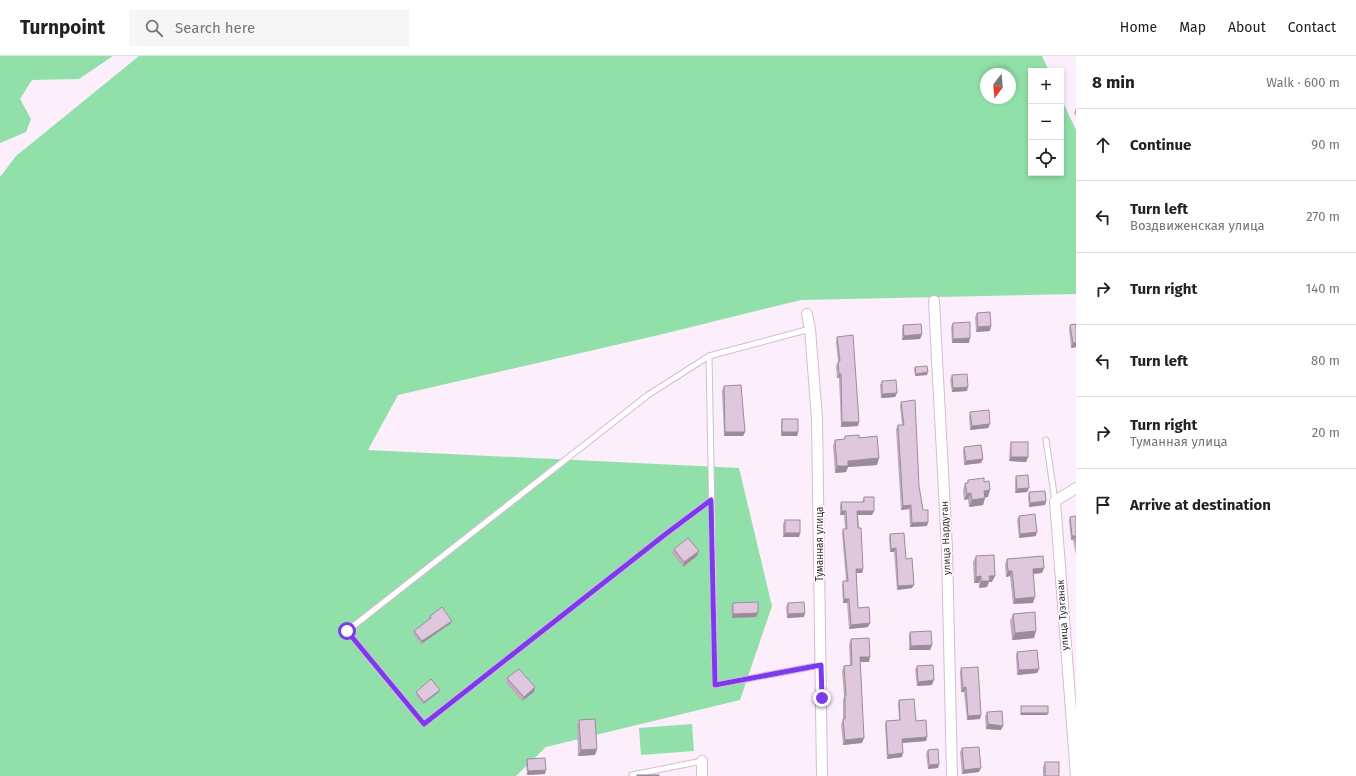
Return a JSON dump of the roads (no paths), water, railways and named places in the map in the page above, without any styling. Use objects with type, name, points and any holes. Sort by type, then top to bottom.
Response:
[{"type":"street","name":"улица Нардуган","points":[[934,301],[947,549],[952,776]]},
{"type":"street","name":"Туманная улица","points":[[807,314],[810,328],[817,419],[822,776]]},
{"type":"street","points":[[1055,501],[1076,488]]},
{"type":"street","name":"улица Тузганак","points":[[1055,501],[1076,776]]},
{"type":"street","points":[[702,761],[702,776]]},
{"type":"lane","points":[[711,500],[424,724],[347,631],[648,395],[709,356],[810,328]]},
{"type":"lane","points":[[709,356],[715,685],[821,665]]},
{"type":"lane","points":[[1046,440],[1055,501]]},
{"type":"lane","points":[[632,775],[702,761]]}]
